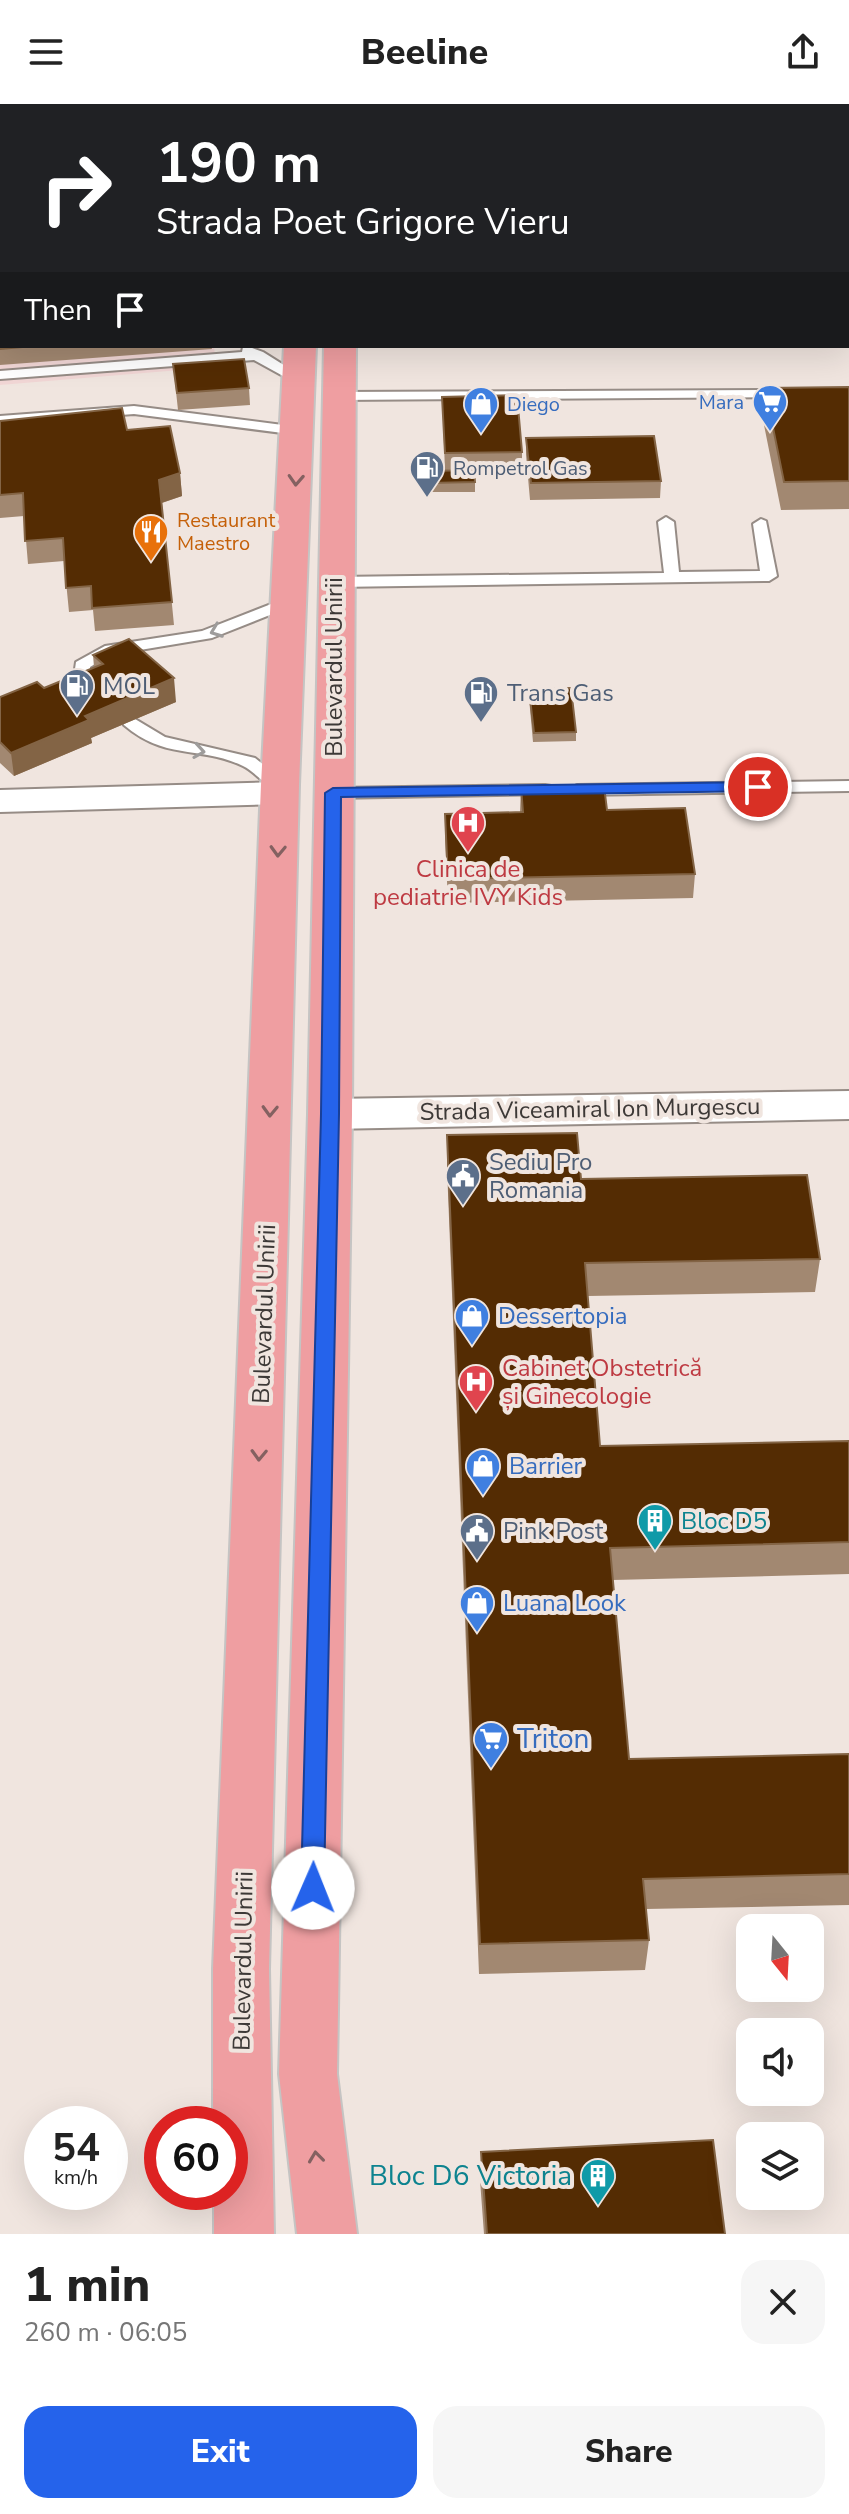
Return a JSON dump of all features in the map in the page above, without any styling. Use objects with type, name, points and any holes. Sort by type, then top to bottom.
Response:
[{"type":"main road","name":"Bulevardul Unirii","points":[[299,369],[336,348]]},
{"type":"main road","name":"Bulevardul Unirii","points":[[244,2234],[241,1969],[280,789],[299,369]]},
{"type":"main road","name":"Bulevardul Unirii","points":[[299,369],[335,582],[330,1114],[308,2074],[327,2234]]},
{"type":"street","points":[[0,801],[280,789]]},
{"type":"street","name":"Strada Viceamiral Ion Murgescu","points":[[330,1114],[849,1105]]},
{"type":"lane","points":[[246,348],[299,369]]},
{"type":"lane","points":[[0,375],[299,369],[802,394]]},
{"type":"lane","points":[[0,420],[134,410],[298,431]]},
{"type":"lane","points":[[666,522],[672,578]]},
{"type":"lane","points":[[335,582],[769,576],[761,524]]},
{"type":"lane","points":[[97,690],[82,676],[82,665],[105,651],[206,635],[289,602]]},
{"type":"lane","points":[[130,721],[146,738],[162,744],[249,762],[280,789]]},
{"type":"lane","points":[[333,793],[849,786]]},
{"type":"shaded area","points":[[0,348],[214,348],[216,367],[0,385]]},
{"type":"building","points":[[244,359],[249,388],[177,393],[173,364]]},
{"type":"building","points":[[849,387],[849,481],[784,482],[765,388]]},
{"type":"building","name":"Diego","points":[[517,395],[522,452],[445,453],[442,397]]},
{"type":"building","points":[[122,408],[127,430],[170,426],[180,473],[159,480],[172,602],[92,608],[91,586],[66,588],[63,538],[25,541],[23,493],[0,495],[0,421]]},
{"type":"building","points":[[654,436],[661,481],[531,483],[526,438]]},
{"type":"building","points":[[474,470],[475,482],[429,483],[429,471]]},
{"type":"building","points":[[129,639],[174,678],[85,716],[89,720],[11,753],[0,742],[0,697],[37,682],[44,688],[103,664],[93,655]]},
{"type":"building","points":[[571,688],[576,732],[534,733],[529,689]]},
{"type":"building","points":[[604,786],[607,810],[685,808],[695,874],[448,879],[445,814],[523,812],[521,787]]},
{"type":"building","name":"Bloc D5","points":[[577,1133],[581,1179],[807,1175],[820,1259],[585,1263],[600,1446],[849,1441],[849,1542],[610,1548],[629,1759],[849,1754],[849,1874],[643,1879],[649,1940],[480,1944],[447,1135]]},
{"type":"building","name":"Bloc D6 Victoria","points":[[713,2140],[725,2234],[487,2234],[481,2152]]},
{"type":"place","name":"Mara","points":[[770,433]]},
{"type":"place","name":"Diego","points":[[481,435]]},
{"type":"place","name":"Rompetrol Gas","points":[[427,499]]},
{"type":"place","name":"Restaurant Maestro","points":[[151,563]]},
{"type":"place","name":"MOL","points":[[77,717]]},
{"type":"place","name":"Trans Gas","points":[[481,724]]},
{"type":"place","name":"Clinica de pediatrie IVY Kids","points":[[468,854]]},
{"type":"place","name":"Sediu Pro Romania","points":[[463,1207]]},
{"type":"place","name":"Dessertopia","points":[[472,1347]]},
{"type":"place","name":"Cabinet Obstetrică și Ginecologie","points":[[476,1413]]},
{"type":"place","name":"Barrier","points":[[483,1497]]},
{"type":"place","name":"Bloc D5","points":[[655,1552]]},
{"type":"place","name":"Pink Post","points":[[477,1562]]},
{"type":"place","name":"Luana Look","points":[[477,1634]]},
{"type":"place","name":"Triton","points":[[491,1770]]},
{"type":"place","name":"Bloc D6 Victoria","points":[[598,2207]]},
{"type":"route","points":[[313,1888],[330,1114],[333,793],[758,787]]}]
